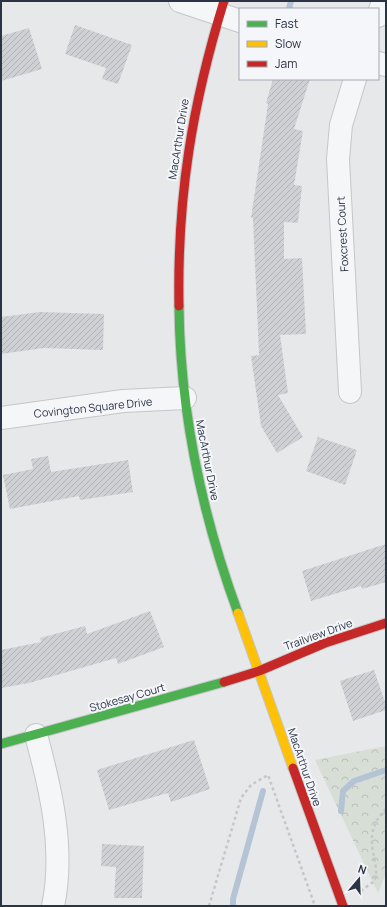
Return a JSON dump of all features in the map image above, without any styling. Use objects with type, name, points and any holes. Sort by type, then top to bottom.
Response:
[{"type":"street","points":[[180,1],[221,8],[239,20]]},
{"type":"street","points":[[379,13],[383,1]]},
{"type":"street","name":"MacArthur Drive","points":[[221,8],[203,69],[191,125],[180,224],[178,313],[184,398],[191,443],[215,545],[343,906]]},
{"type":"street","name":"Foxcrest Court","points":[[350,392],[338,159],[341,125],[355,80]]},
{"type":"street","name":"Covington Square Drive","points":[[1,418],[123,401],[184,398]]},
{"type":"street","name":"Trailview Drive","points":[[259,671],[325,643],[386,623]]},
{"type":"street","name":"Stokesay Court","points":[[1,744],[259,671]]},
{"type":"street","points":[[36,735],[48,779],[56,831],[56,872],[53,906]]},
{"type":"path","points":[[209,906],[241,798],[251,784],[268,775],[315,906]]},
{"type":"path","points":[[363,889],[373,882],[376,874],[371,845],[373,830],[377,818],[386,809]]},
{"type":"green space","points":[[386,746],[386,873],[378,893],[315,760]]},
{"type":"building","points":[[75,25],[132,45],[118,84],[102,79],[106,68],[65,54]]},
{"type":"building","points":[[29,28],[42,69],[1,81],[1,36]]},
{"type":"building","points":[[273,80],[310,80],[294,129],[303,131],[294,185],[302,186],[298,223],[284,222],[284,259],[302,258],[306,334],[280,335],[288,393],[278,395],[303,437],[277,453],[261,426],[251,356],[259,355],[253,218],[251,218],[268,104],[266,103]]},
{"type":"building","points":[[40,312],[104,314],[103,350],[44,348],[1,354],[1,317]]},
{"type":"building","points":[[318,437],[357,450],[345,485],[306,471]]},
{"type":"building","points":[[48,456],[51,472],[128,460],[133,492],[80,500],[79,496],[10,509],[3,475],[33,469],[31,459]]},
{"type":"building","points":[[386,544],[386,582],[362,589],[361,586],[311,601],[302,571]]},
{"type":"building","points":[[150,611],[164,647],[118,664],[116,658],[29,683],[1,688],[1,650],[41,642],[40,638],[85,626],[87,634]]},
{"type":"building","points":[[374,670],[386,705],[386,710],[353,721],[340,681]]},
{"type":"building","points":[[194,740],[210,789],[171,802],[168,793],[109,810],[97,770]]},
{"type":"building","points":[[102,844],[144,846],[142,898],[114,898],[116,867],[101,866]]},
{"type":"waterway","points":[[289,8],[291,1]]},
{"type":"waterway","points":[[341,811],[343,791],[354,781],[386,770]]},
{"type":"waterway","points":[[233,906],[233,899],[263,791]]},
{"type":"traffic: fast","points":[[179,306],[180,345],[195,462],[214,538],[238,613]]},
{"type":"traffic: fast","points":[[1,744],[224,682]]},
{"type":"traffic: slow","points":[[238,613],[293,768]]},
{"type":"traffic: jam","points":[[179,306],[181,227],[189,152],[203,77],[224,1]]},
{"type":"traffic: jam","points":[[224,682],[259,671],[325,643],[386,623]]},
{"type":"traffic: jam","points":[[293,768],[343,906]]}]
